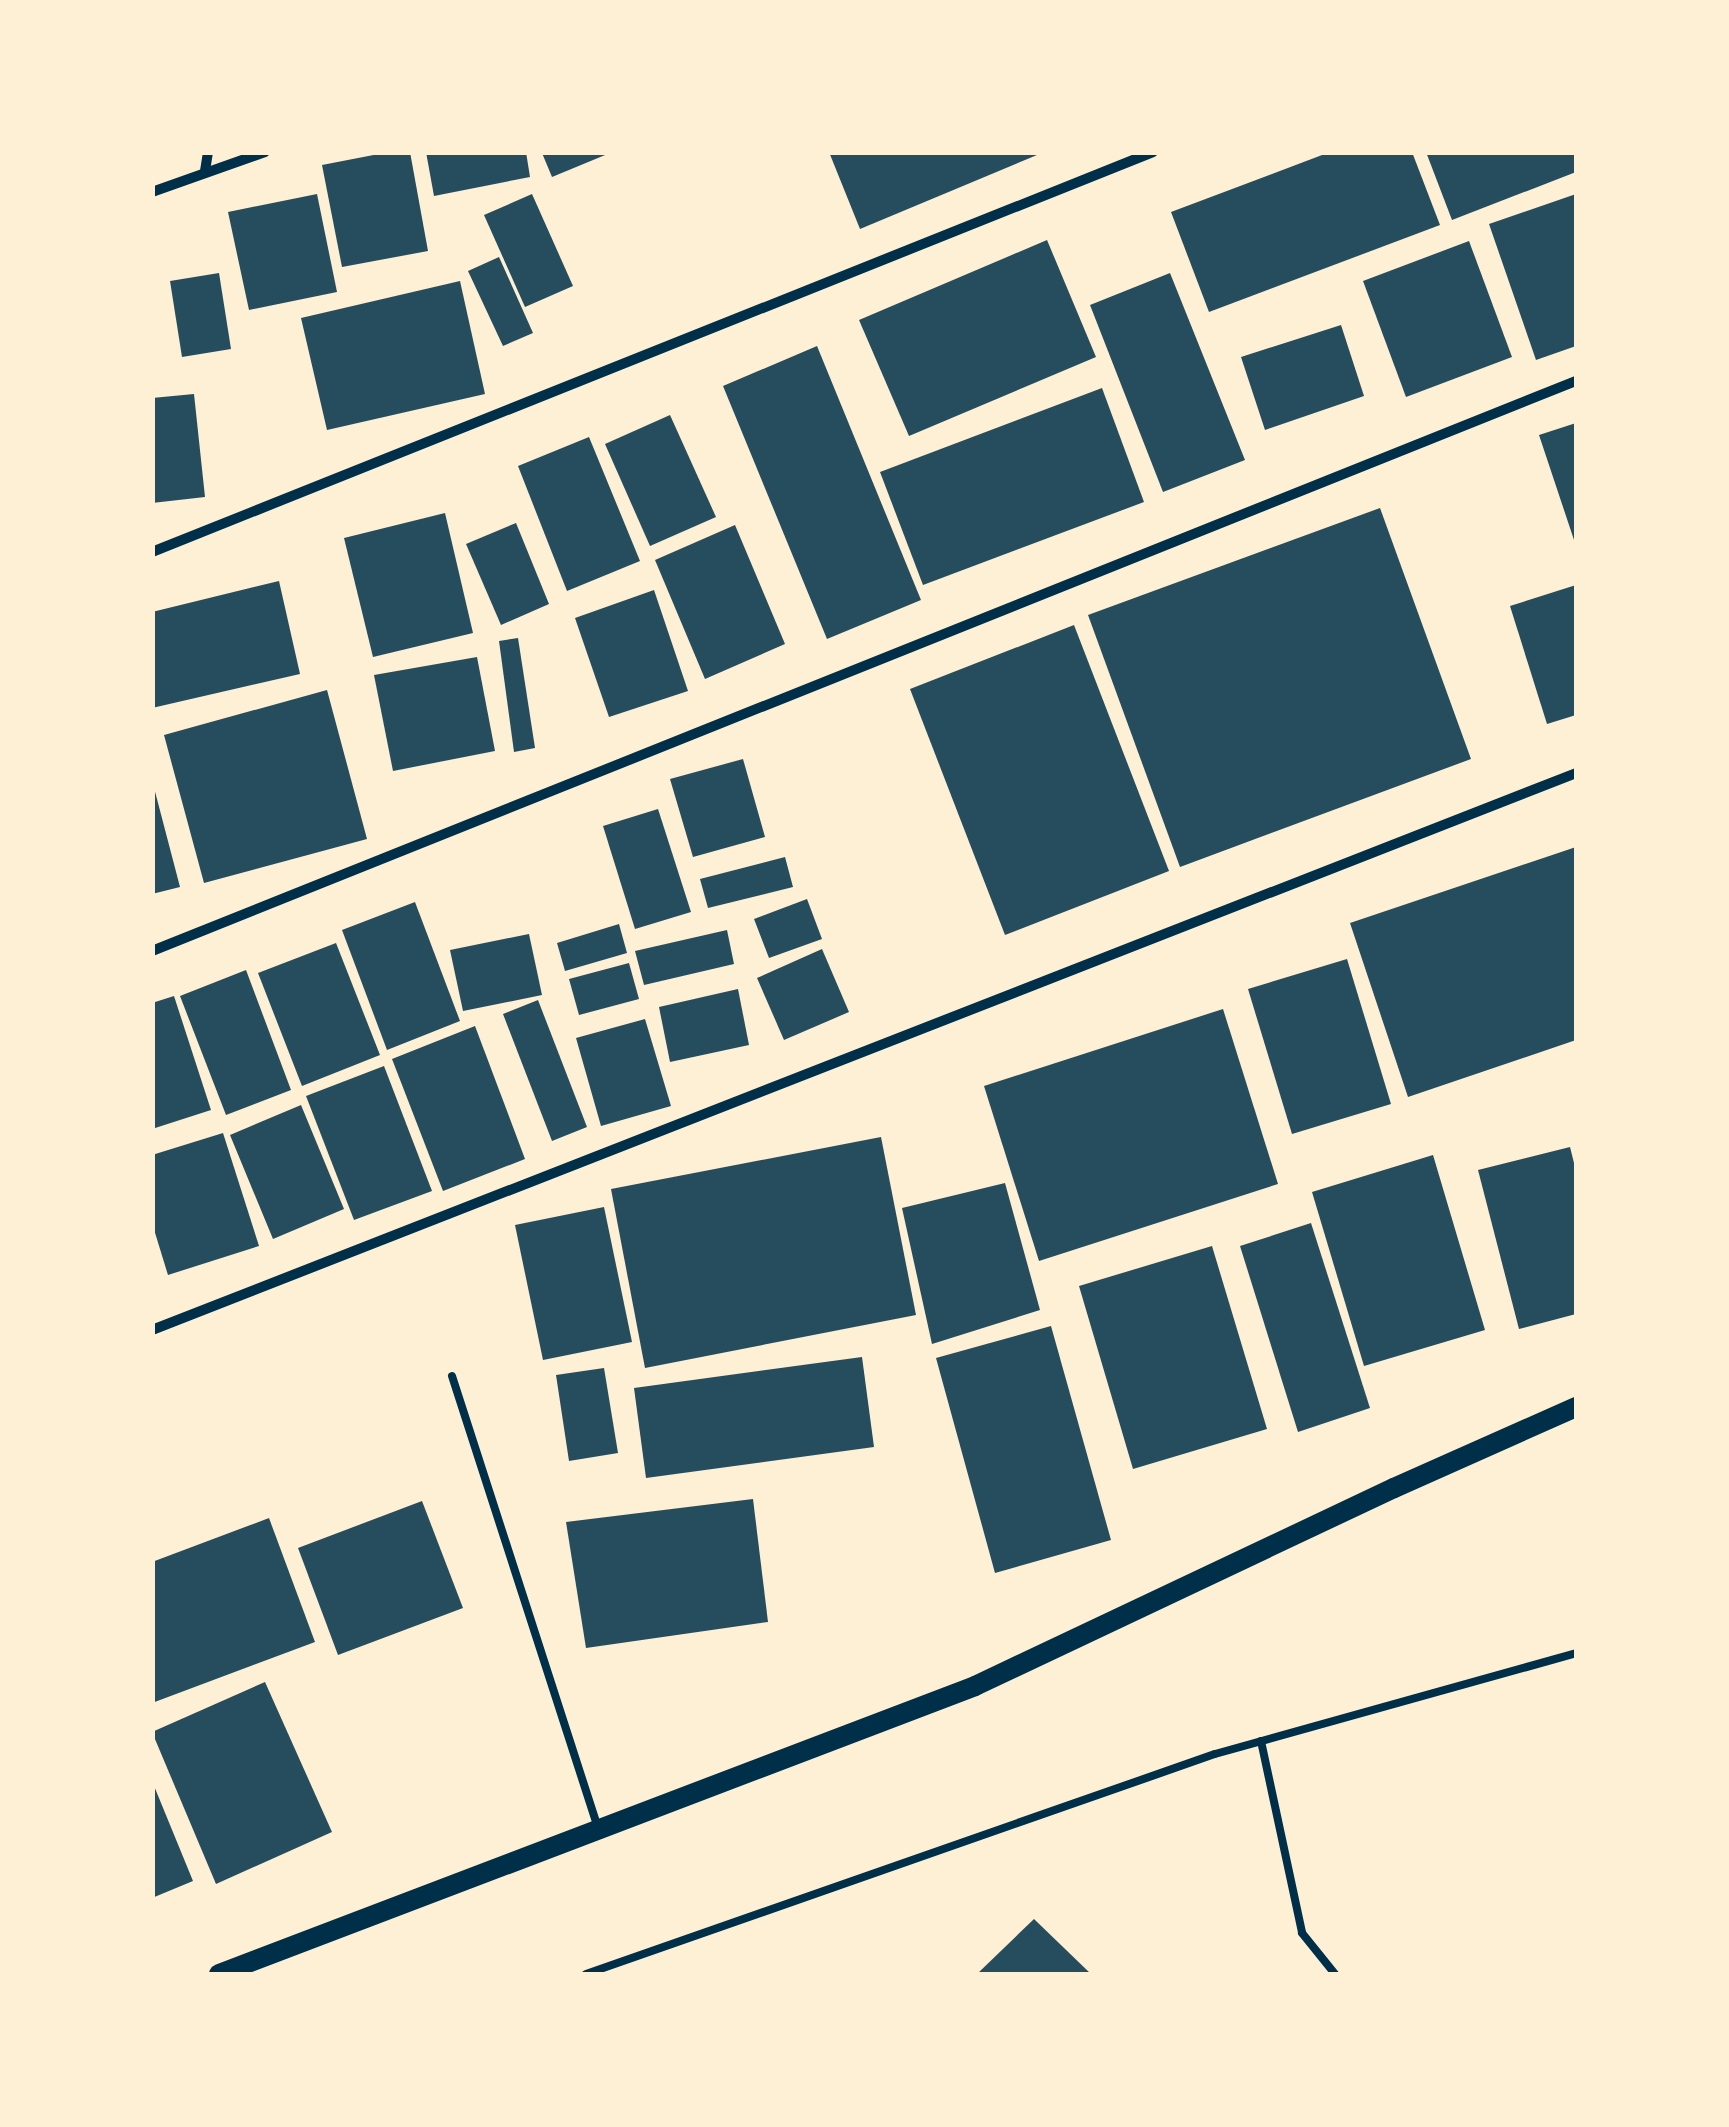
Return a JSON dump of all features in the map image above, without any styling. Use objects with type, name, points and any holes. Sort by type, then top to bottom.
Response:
[{"type":"main road","points":[[220,1974],[976,1686],[1394,1488],[1576,1407]]},
{"type":"street","points":[[205,172],[208,152]]},
{"type":"street","points":[[152,192],[265,152]]},
{"type":"street","points":[[152,552],[1153,152]]},
{"type":"street","points":[[152,951],[1576,382]]},
{"type":"street","points":[[152,1330],[1576,773]]},
{"type":"lane","points":[[452,1376],[598,1830]]},
{"type":"lane","points":[[586,1974],[1261,1742],[1576,1653]]},
{"type":"lane","points":[[1261,1742],[1302,1933],[1336,1974]]},
{"type":"building","points":[[389,152],[410,152],[428,251],[342,267],[322,165]]},
{"type":"building","points":[[426,152],[526,152],[530,177],[434,196]]},
{"type":"building","points":[[829,152],[1036,152],[1037,155],[860,229]]},
{"type":"building","points":[[1330,152],[1412,152],[1440,225],[1209,312],[1171,212]]},
{"type":"building","points":[[1426,152],[1576,152],[1576,172],[1452,220]]},
{"type":"building","points":[[542,153],[610,153],[552,177]]},
{"type":"building","points":[[317,194],[337,292],[249,310],[228,212]]},
{"type":"building","points":[[532,194],[573,286],[525,307],[484,215]]},
{"type":"building","points":[[1576,194],[1576,346],[1536,360],[1489,224]]},
{"type":"building","points":[[1047,240],[1096,357],[909,436],[859,320]]},
{"type":"building","points":[[1469,241],[1512,357],[1406,397],[1363,281]]},
{"type":"building","points":[[499,257],[533,333],[503,346],[468,271]]},
{"type":"building","points":[[219,273],[231,349],[182,357],[170,281]]},
{"type":"building","points":[[1170,273],[1245,460],[1163,492],[1090,305]]},
{"type":"building","points":[[460,281],[485,394],[327,430],[301,318]]},
{"type":"building","points":[[1341,325],[1364,396],[1265,430],[1241,357]]},
{"type":"building","points":[[817,346],[921,600],[827,639],[723,386]]},
{"type":"building","points":[[1102,388],[1144,502],[923,585],[880,472]]},
{"type":"building","points":[[194,394],[205,497],[152,503],[152,398]]},
{"type":"building","points":[[670,415],[716,517],[650,546],[605,444]]},
{"type":"building","points":[[1576,423],[1576,546],[1539,435]]},
{"type":"building","points":[[589,437],[640,561],[567,591],[518,466]]},
{"type":"building","points":[[1380,508],[1471,759],[1180,867],[1088,615]]},
{"type":"building","points":[[445,513],[473,633],[373,657],[344,538]]},
{"type":"building","points":[[516,523],[549,604],[501,625],[466,544]]},
{"type":"building","points":[[735,525],[785,644],[705,679],[655,560]]},
{"type":"building","points":[[279,581],[300,674],[152,708],[152,612]]},
{"type":"building","points":[[1576,585],[1576,715],[1547,724],[1510,606]]},
{"type":"building","points":[[654,590],[688,691],[609,717],[575,618]]},
{"type":"building","points":[[1074,625],[1169,871],[1005,935],[910,689]]},
{"type":"building","points":[[518,638],[535,748],[514,752],[499,641]]},
{"type":"building","points":[[477,657],[495,751],[393,771],[374,675]]},
{"type":"building","points":[[327,690],[367,839],[204,883],[164,735]]},
{"type":"building","points":[[743,759],[765,837],[693,857],[670,779]]},
{"type":"building","points":[[152,780],[180,887],[152,894]]},
{"type":"building","points":[[658,809],[691,912],[635,929],[603,826]]},
{"type":"building","points":[[1576,847],[1576,1040],[1408,1097],[1350,923]]},
{"type":"building","points":[[785,857],[793,887],[708,908],[700,879]]},
{"type":"building","points":[[807,899],[822,939],[769,958],[754,919]]},
{"type":"building","points":[[415,902],[460,1021],[387,1050],[342,930]]},
{"type":"building","points":[[619,924],[627,953],[565,971],[557,943]]},
{"type":"building","points":[[727,930],[734,964],[644,985],[635,951]]},
{"type":"building","points":[[529,934],[542,995],[463,1011],[450,950]]},
{"type":"building","points":[[336,943],[380,1055],[302,1086],[258,973]]},
{"type":"building","points":[[822,949],[849,1012],[784,1040],[757,978]]},
{"type":"building","points":[[1347,959],[1391,1104],[1292,1134],[1248,989]]},
{"type":"building","points":[[629,963],[639,999],[579,1015],[569,979]]},
{"type":"building","points":[[246,970],[291,1090],[226,1115],[180,996]]},
{"type":"building","points":[[738,989],[749,1045],[670,1062],[659,1007]]},
{"type":"building","points":[[174,996],[211,1110],[152,1129],[152,1003]]},
{"type":"building","points":[[538,1000],[587,1127],[552,1141],[503,1014]]},
{"type":"building","points":[[1223,1009],[1278,1184],[1039,1261],[984,1086]]},
{"type":"building","points":[[645,1019],[671,1106],[601,1126],[576,1038]]},
{"type":"building","points":[[475,1026],[525,1159],[443,1191],[392,1059]]},
{"type":"building","points":[[384,1066],[432,1191],[354,1220],[306,1096]]},
{"type":"building","points":[[301,1105],[344,1209],[273,1239],[230,1135]]},
{"type":"building","points":[[223,1133],[259,1246],[168,1275],[152,1223],[152,1155]]},
{"type":"building","points":[[881,1137],[916,1315],[645,1368],[611,1189]]},
{"type":"building","points":[[1570,1147],[1576,1171],[1576,1314],[1519,1329],[1478,1170]]},
{"type":"building","points":[[1433,1155],[1485,1330],[1364,1366],[1312,1192]]},
{"type":"building","points":[[1005,1183],[1040,1310],[932,1344],[902,1208]]},
{"type":"building","points":[[604,1207],[632,1342],[543,1360],[515,1225]]},
{"type":"building","points":[[1311,1223],[1370,1408],[1298,1432],[1240,1246]]},
{"type":"building","points":[[1212,1246],[1267,1429],[1133,1469],[1079,1286]]},
{"type":"building","points":[[1051,1326],[1111,1540],[995,1573],[936,1358]]},
{"type":"building","points":[[862,1357],[874,1447],[646,1478],[634,1388]]},
{"type":"building","points":[[604,1368],[618,1453],[569,1461],[556,1375]]},
{"type":"building","points":[[753,1499],[768,1622],[586,1648],[566,1522]]},
{"type":"building","points":[[422,1501],[463,1608],[338,1655],[298,1548]]},
{"type":"building","points":[[269,1518],[315,1642],[152,1703],[152,1562]]},
{"type":"building","points":[[265,1682],[332,1832],[216,1884],[152,1732]]},
{"type":"building","points":[[152,1781],[193,1881],[152,1898]]},
{"type":"building","points":[[1034,1919],[1091,1974],[977,1974]]}]
